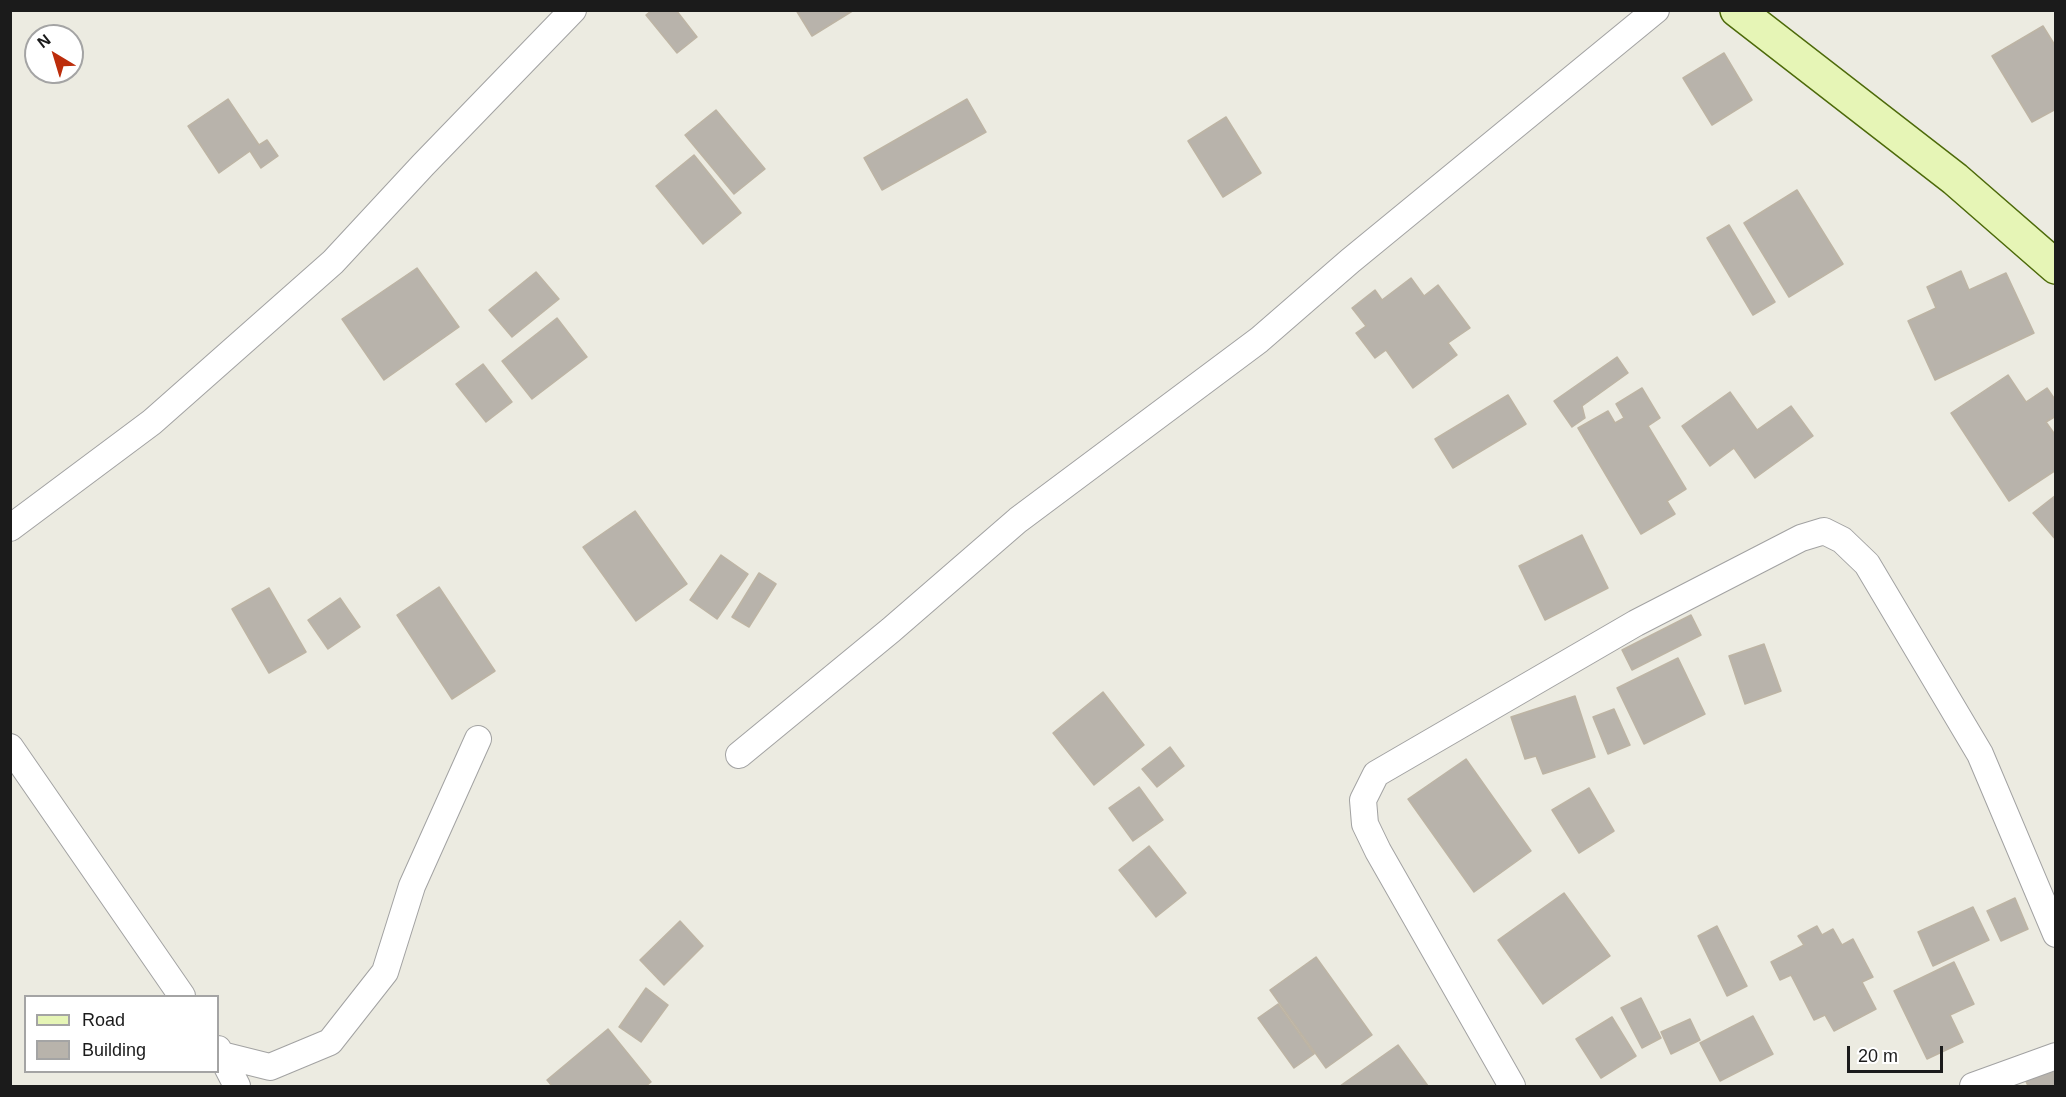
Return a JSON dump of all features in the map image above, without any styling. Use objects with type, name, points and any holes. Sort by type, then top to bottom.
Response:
[{"type":"main road","points":[[1737,10],[1955,179],[2055,267]]},
{"type":"street","points":[[10,528],[152,422],[333,262],[573,10]]},
{"type":"street","points":[[739,755],[891,630],[1018,520],[1259,340],[1350,261],[1656,10]]},
{"type":"street","points":[[1512,1086],[1378,851],[1365,824],[1363,800],[1376,774],[1636,623],[1801,538],[1824,531],[1842,540],[1867,564],[1980,754],[2055,933]]},
{"type":"street","points":[[220,1052],[270,1068],[330,1042],[385,972],[412,886],[478,739]]},
{"type":"street","points":[[10,747],[181,995]]},
{"type":"street","points":[[220,1052],[237,1086]]},
{"type":"street","points":[[1973,1086],[2055,1056]]},
{"type":"building","points":[[652,10],[676,10],[697,37],[677,53],[646,15]]},
{"type":"building","points":[[796,10],[854,10],[812,36]]},
{"type":"building","points":[[2043,26],[2056,47],[2056,109],[2032,122],[1992,56]]},
{"type":"building","points":[[1724,53],[1752,100],[1712,125],[1683,78]]},
{"type":"building","points":[[228,99],[259,145],[267,140],[278,156],[261,168],[250,151],[219,173],[188,126]]},
{"type":"building","points":[[967,99],[986,132],[882,190],[864,158]]},
{"type":"building","points":[[716,110],[765,169],[734,194],[685,135]]},
{"type":"building","points":[[1226,117],[1261,173],[1223,197],[1188,141]]},
{"type":"building","points":[[694,155],[741,213],[703,244],[656,186]]},
{"type":"building","points":[[1797,190],[1843,264],[1789,297],[1744,223]]},
{"type":"building","points":[[1729,225],[1775,302],[1753,315],[1707,238]]},
{"type":"building","points":[[417,268],[459,327],[384,380],[342,319]]},
{"type":"building","points":[[1961,271],[1969,290],[2006,273],[2034,333],[1935,380],[1908,321],[1936,308],[1927,287]]},
{"type":"building","points":[[536,272],[559,299],[512,337],[489,310]]},
{"type":"building","points":[[1411,278],[1424,296],[1438,285],[1470,328],[1448,343],[1457,355],[1413,388],[1386,350],[1375,358],[1356,333],[1366,326],[1352,308],[1375,290],[1382,300]]},
{"type":"building","points":[[557,318],[587,357],[532,399],[502,361]]},
{"type":"building","points":[[1617,357],[1628,373],[1582,406],[1585,418],[1572,427],[1554,401]]},
{"type":"building","points":[[483,364],[512,402],[486,422],[456,384]]},
{"type":"building","points":[[2008,375],[2026,402],[2047,388],[2056,401],[2056,416],[2046,422],[2056,436],[2056,470],[2009,501],[1951,413]]},
{"type":"building","points":[[1642,388],[1660,418],[1648,426],[1686,489],[1667,501],[1675,514],[1641,534],[1578,428],[1608,411],[1615,423],[1624,418],[1616,404]]},
{"type":"building","points":[[1730,392],[1757,430],[1791,406],[1813,436],[1755,478],[1734,448],[1710,466],[1682,426]]},
{"type":"building","points":[[1508,395],[1526,424],[1453,468],[1435,439]]},
{"type":"building","points":[[2056,495],[2056,540],[2033,513]]},
{"type":"building","points":[[635,511],[687,584],[636,621],[583,547]]},
{"type":"building","points":[[1582,535],[1608,588],[1545,620],[1519,566]]},
{"type":"building","points":[[721,555],[748,574],[717,619],[690,600]]},
{"type":"building","points":[[759,573],[776,584],[749,627],[732,617]]},
{"type":"building","points":[[439,587],[495,671],[452,699],[397,615]]},
{"type":"building","points":[[269,588],[306,652],[269,673],[232,609]]},
{"type":"building","points":[[340,598],[360,627],[328,649],[308,620]]},
{"type":"building","points":[[1691,615],[1701,635],[1632,670],[1622,650]]},
{"type":"building","points":[[1764,644],[1781,691],[1745,704],[1729,656]]},
{"type":"building","points":[[1678,658],[1705,714],[1644,744],[1617,688]]},
{"type":"building","points":[[1103,692],[1144,745],[1094,785],[1053,733]]},
{"type":"building","points":[[1575,696],[1595,757],[1543,774],[1536,756],[1525,759],[1511,717]]},
{"type":"building","points":[[1614,709],[1630,745],[1608,754],[1593,717]]},
{"type":"building","points":[[1170,747],[1184,766],[1157,787],[1142,769]]},
{"type":"building","points":[[1466,759],[1531,851],[1474,892],[1408,799]]},
{"type":"building","points":[[1139,787],[1163,820],[1133,841],[1109,808]]},
{"type":"building","points":[[1589,788],[1614,831],[1579,853],[1552,810]]},
{"type":"building","points":[[1149,846],[1186,893],[1156,917],[1119,870]]},
{"type":"building","points":[[1564,893],[1610,956],[1543,1004],[1498,940]]},
{"type":"building","points":[[2015,898],[2028,929],[2001,941],[1987,911]]},
{"type":"building","points":[[1973,907],[1989,940],[1933,966],[1918,932]]},
{"type":"building","points":[[680,921],[703,946],[664,985],[640,960]]},
{"type":"building","points":[[1717,926],[1747,986],[1727,996],[1698,936]]},
{"type":"building","points":[[1817,926],[1822,935],[1833,929],[1842,945],[1853,939],[1873,977],[1862,982],[1876,1009],[1834,1031],[1825,1015],[1814,1020],[1791,975],[1780,980],[1771,962],[1804,945],[1798,936]]},
{"type":"building","points":[[1316,957],[1372,1035],[1326,1068],[1270,990]]},
{"type":"building","points":[[1954,962],[1974,1004],[1950,1015],[1963,1042],[1927,1059],[1894,991]]},
{"type":"building","points":[[646,988],[668,1005],[641,1042],[619,1027]]},
{"type":"building","points":[[1641,998],[1661,1038],[1642,1048],[1621,1008]]},
{"type":"building","points":[[1278,1004],[1314,1054],[1294,1068],[1258,1018]]},
{"type":"building","points":[[1753,1016],[1773,1054],[1720,1081],[1700,1043]]},
{"type":"building","points":[[1612,1017],[1636,1056],[1601,1078],[1576,1039]]},
{"type":"building","points":[[1690,1019],[1700,1040],[1671,1054],[1661,1032]]},
{"type":"building","points":[[608,1029],[651,1082],[646,1086],[552,1086],[547,1080]]},
{"type":"building","points":[[1398,1045],[1428,1086],[1340,1086]]},
{"type":"building","points":[[2055,1066],[2056,1086],[2028,1086],[2025,1079]]}]
